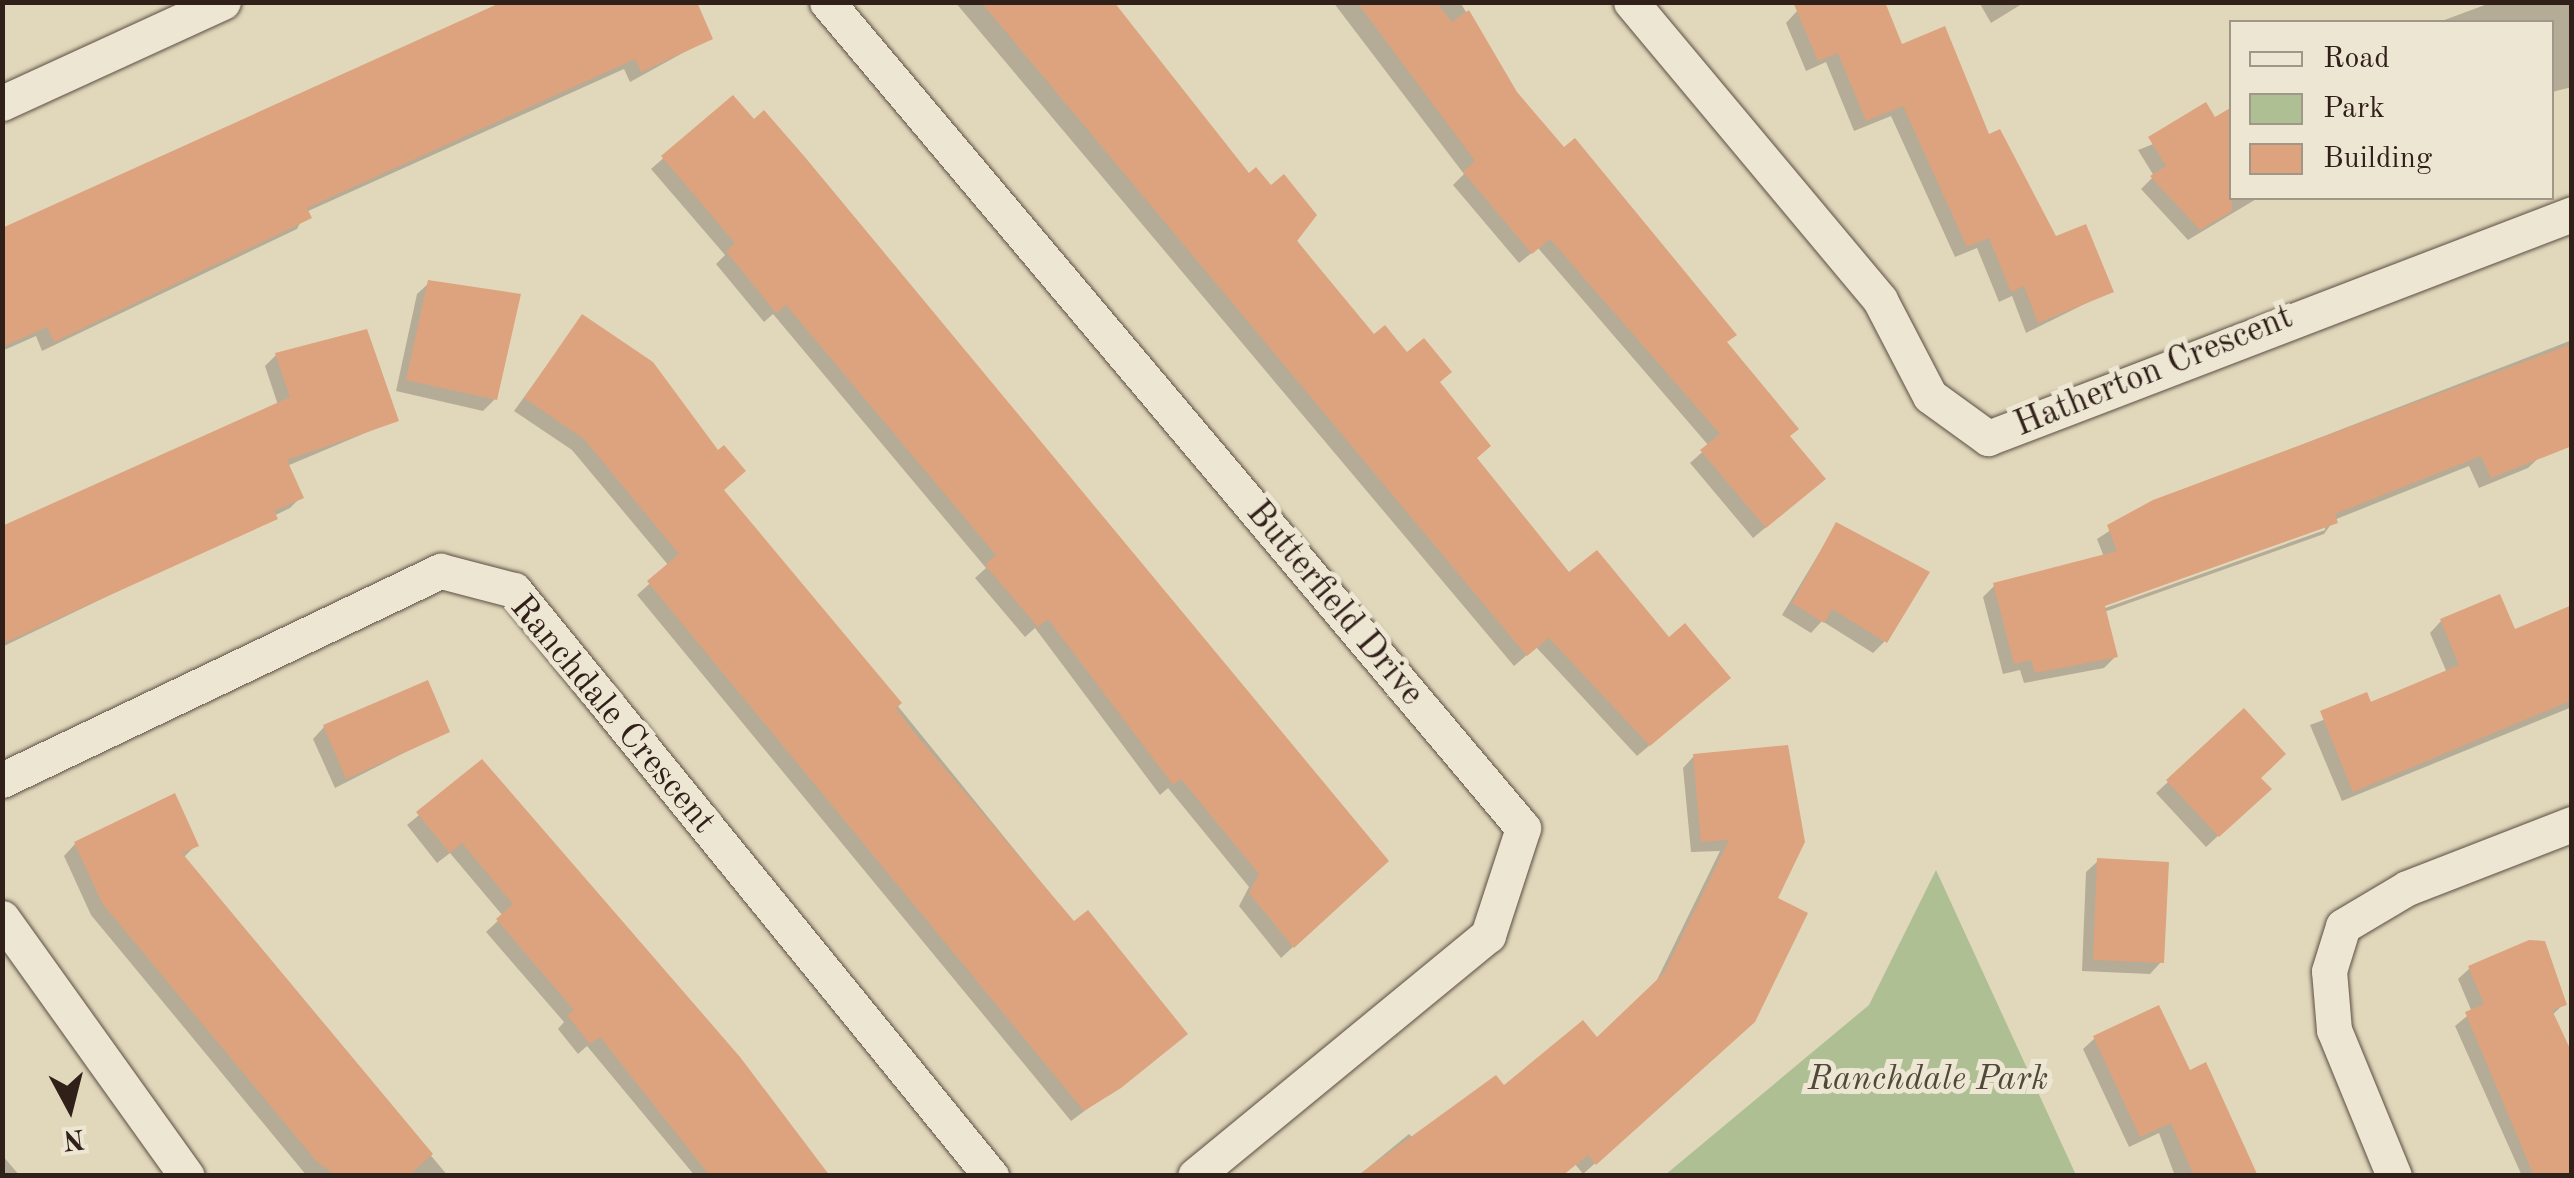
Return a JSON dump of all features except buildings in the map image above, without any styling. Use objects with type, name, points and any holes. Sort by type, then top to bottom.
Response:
[{"type":"street","points":[[2,103],[223,2]]},
{"type":"street","name":"Butterfield Drive","points":[[828,2],[1523,828],[1488,936],[1195,1176]]},
{"type":"street","name":"Hatherton Crescent","points":[[1630,2],[1880,300],[1930,396],[1988,438],[2572,214]]},
{"type":"street","name":"Ranchdale Crescent","points":[[2,780],[441,572],[514,590],[991,1176]]},
{"type":"street","points":[[2394,1176],[2334,1030],[2329,971],[2343,926],[2406,888],[2572,824]]},
{"type":"street","points":[[2,918],[188,1176]]},
{"type":"green space","name":"Ranchdale Park","points":[[1936,870],[2076,1175],[1665,1175],[1869,1005]]}]
